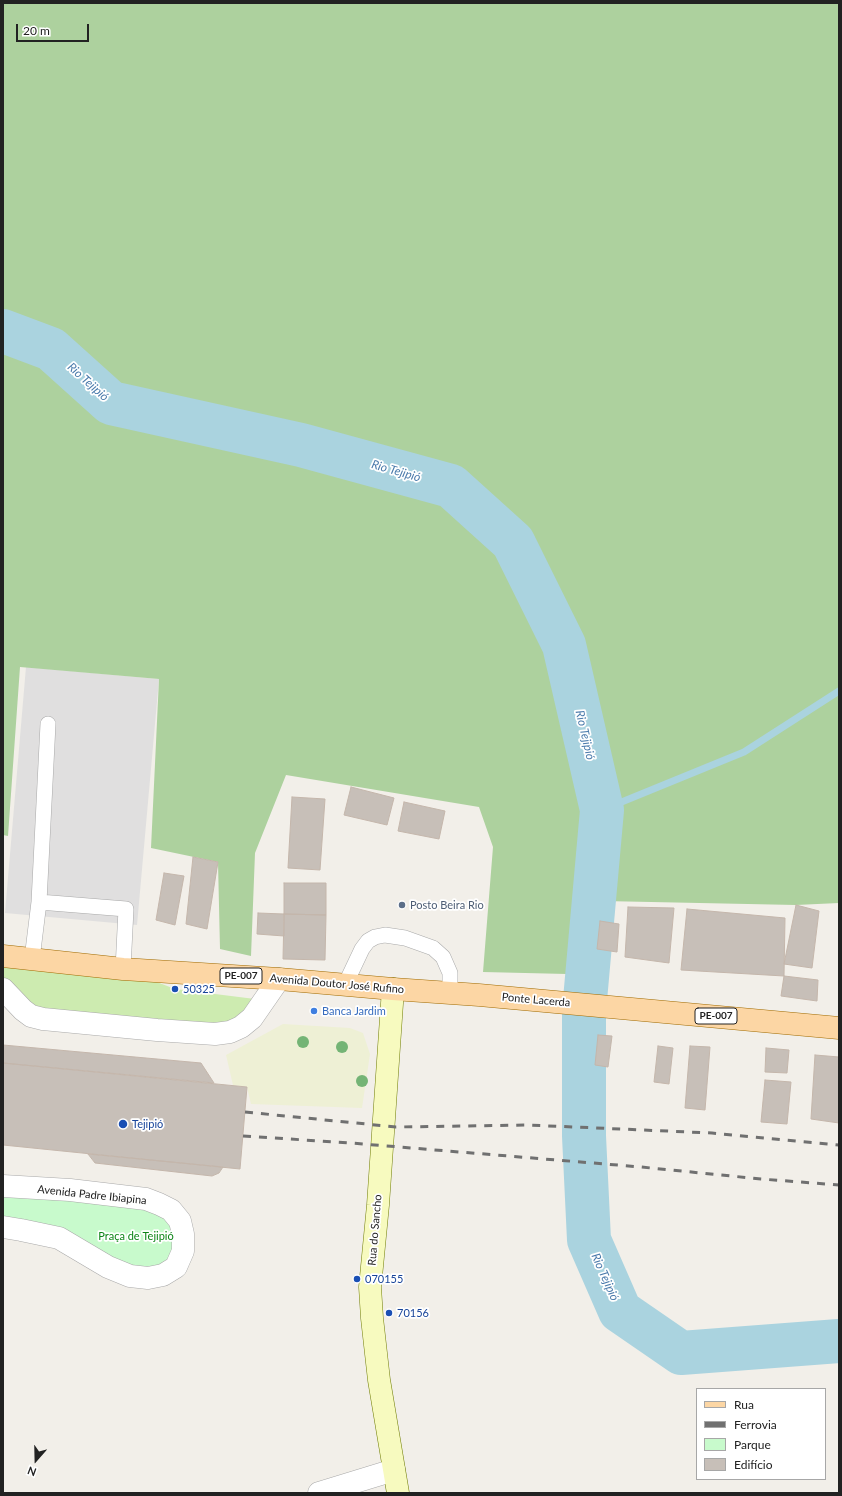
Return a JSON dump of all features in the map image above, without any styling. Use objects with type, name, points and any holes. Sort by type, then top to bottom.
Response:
[{"type":"main road","name":"Avenida Doutor José Rufino","points":[[3,956],[123,969],[279,979],[479,995]]},
{"type":"main road","name":"Ponte Lacerda","points":[[479,995],[839,1028]]},
{"type":"street","points":[[3,989],[23,1010],[31,1016],[43,1019],[215,1034],[230,1032],[241,1027],[252,1018],[279,979]]},
{"type":"street","name":"Rua do Sancho","points":[[393,989],[378,1205],[370,1287],[379,1380],[398,1493]]},
{"type":"street","name":"Avenida Padre Ibiapina","points":[[3,1186],[70,1190],[146,1199],[172,1210],[180,1221],[183,1234],[183,1251],[176,1267],[163,1275],[148,1278],[130,1276],[108,1268],[59,1238],[3,1227]]},
{"type":"street","points":[[319,1493],[394,1470]]},
{"type":"lane","points":[[32,959],[39,902],[48,724]]},
{"type":"lane","points":[[39,902],[126,910],[123,969]]},
{"type":"lane","points":[[345,985],[362,949],[368,941],[375,937],[385,935],[405,938],[433,948],[443,958],[450,973],[450,992]]},
{"type":"shaded area","points":[[26,667],[159,679],[137,925],[5,913]]},
{"type":"green space","points":[[3,3],[839,3],[839,903],[796,905],[603,901],[567,974],[483,972],[493,847],[479,807],[286,775],[255,853],[251,956],[220,949],[218,862],[151,848],[159,679],[20,667],[8,836],[3,835]]},
{"type":"green space","points":[[3,966],[123,969],[175,989],[263,1000],[246,1022],[206,1033],[30,1015],[3,983]]},
{"type":"green space","points":[[283,1024],[350,1028],[363,1033],[370,1054],[362,1108],[251,1104],[247,1087],[233,1085],[226,1055]]},
{"type":"green space","name":"Praça de Tejipió","points":[[3,1182],[147,1195],[181,1228],[162,1276],[82,1253],[3,1233]]},
{"type":"building","points":[[351,787],[394,798],[387,825],[344,815]]},
{"type":"building","points":[[292,797],[325,799],[320,870],[288,868]]},
{"type":"building","points":[[404,802],[445,811],[439,839],[398,831]]},
{"type":"building","points":[[193,857],[218,862],[207,929],[186,924]]},
{"type":"building","points":[[164,873],[184,876],[175,925],[156,920]]},
{"type":"building","points":[[284,883],[326,883],[326,915],[284,914]]},
{"type":"building","points":[[796,905],[819,911],[812,968],[784,964]]},
{"type":"building","points":[[628,907],[674,908],[669,963],[625,957]]},
{"type":"building","points":[[687,909],[785,918],[784,976],[681,970]]},
{"type":"building","points":[[258,913],[284,914],[284,936],[257,934]]},
{"type":"building","points":[[284,914],[326,915],[325,960],[283,959]]},
{"type":"building","points":[[600,921],[619,924],[617,952],[597,949]]},
{"type":"building","points":[[784,976],[818,980],[817,1001],[781,996]]},
{"type":"building","points":[[598,1035],[612,1036],[608,1067],[595,1065]]},
{"type":"building","points":[[3,1045],[201,1063],[214,1083],[3,1063]]},
{"type":"building","points":[[658,1046],[673,1048],[669,1084],[654,1082]]},
{"type":"building","points":[[690,1046],[710,1047],[705,1110],[685,1108]]},
{"type":"building","points":[[766,1048],[789,1050],[787,1073],[765,1072]]},
{"type":"building","points":[[815,1055],[839,1057],[839,1123],[811,1119]]},
{"type":"building","name":"Tejipió","points":[[3,1063],[247,1087],[240,1169],[3,1145]]},
{"type":"building","points":[[765,1080],[791,1082],[787,1124],[761,1122]]},
{"type":"building","points":[[88,1154],[223,1167],[219,1173],[212,1176],[95,1163]]},
{"type":"waterway","name":"Rio Tejipió","points":[[3,331],[51,349],[111,403],[301,445],[451,486],[513,542],[564,645],[602,810],[584,1011],[584,1136],[589,1240],[620,1311],[681,1353],[839,1341]]},
{"type":"waterway","points":[[602,810],[744,752],[839,691]]},
{"type":"railway","points":[[245,1112],[396,1127],[528,1125],[712,1133],[839,1145]]},
{"type":"railway","points":[[243,1136],[351,1143],[839,1185]]},
{"type":"place","name":"Posto Beira Rio","points":[[402,905]]},
{"type":"place","name":"50325","points":[[175,989]]},
{"type":"place","name":"Banca Jardim","points":[[314,1011]]},
{"type":"place","name":"Tejipió","points":[[123,1124]]},
{"type":"place","name":"070155","points":[[357,1279]]},
{"type":"place","name":"70156","points":[[389,1313]]}]
